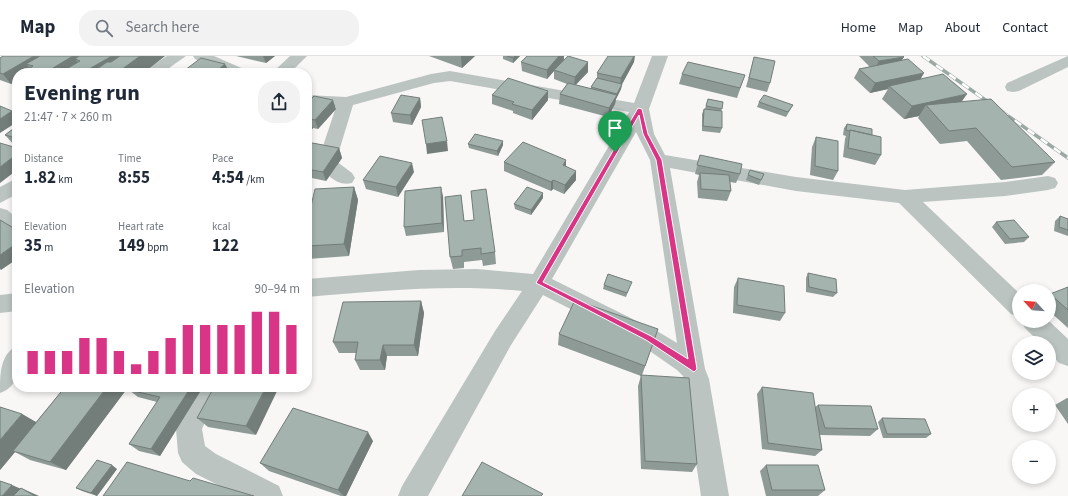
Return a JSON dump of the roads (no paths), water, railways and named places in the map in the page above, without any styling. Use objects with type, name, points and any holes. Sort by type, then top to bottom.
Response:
[{"type":"street","points":[[160,68],[178,56]]},
{"type":"street","points":[[202,56],[229,68]]},
{"type":"street","points":[[286,68],[299,56]]},
{"type":"street","points":[[412,496],[503,338],[539,283],[640,109],[660,56]]},
{"type":"street","points":[[1013,87],[1068,61]]},
{"type":"street","points":[[312,100],[346,102],[417,84],[431,78],[450,76],[640,109]]},
{"type":"street","points":[[345,178],[331,167],[327,161],[346,102]]},
{"type":"street","points":[[640,109],[646,134],[659,160],[694,369],[698,379],[715,496]]},
{"type":"street","points":[[659,160],[796,184],[905,197],[988,189],[1005,189],[1048,183]]},
{"type":"street","points":[[0,196],[12,188]]},
{"type":"street","points":[[905,197],[1012,301]]},
{"type":"street","points":[[0,215],[12,225]]},
{"type":"street","points":[[312,288],[419,279],[477,278],[539,283],[649,338],[686,362],[694,369]]},
{"type":"street","points":[[0,304],[12,303]]},
{"type":"street","points":[[1040,328],[1068,355]]},
{"type":"street","points":[[0,382],[12,364]]},
{"type":"street","points":[[205,392],[189,429],[192,453],[206,464],[269,496]]},
{"type":"railway","points":[[923,56],[1068,158]]}]
